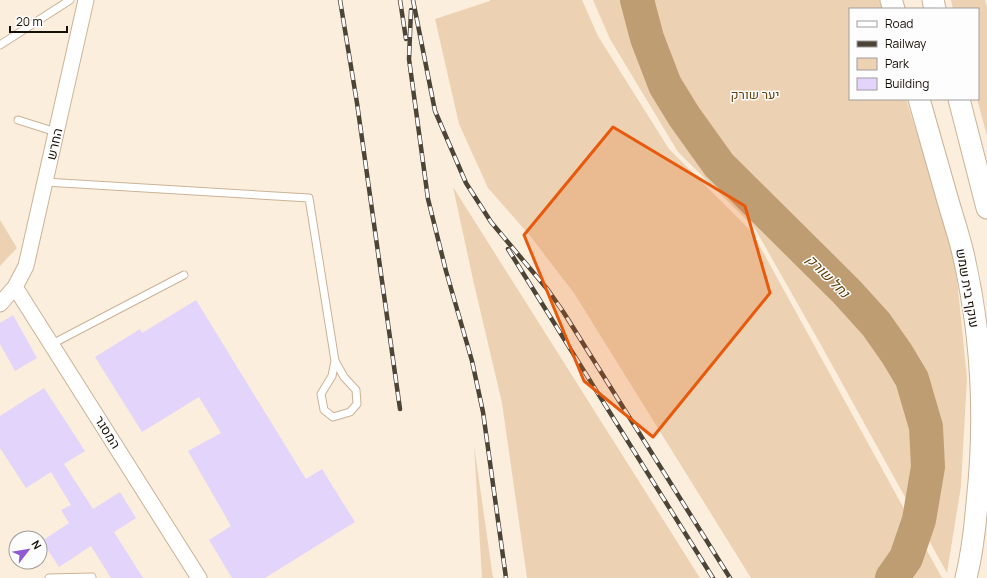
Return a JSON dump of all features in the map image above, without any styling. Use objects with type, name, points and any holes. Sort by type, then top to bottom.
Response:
[{"type":"main road","name":"עוקף בית שמש","points":[[919,100],[963,254],[974,315],[980,373],[982,426],[980,474],[970,564],[966,578]]},
{"type":"main road","points":[[959,100],[987,208]]},
{"type":"street","name":"החרש","points":[[0,304],[16,287],[26,266],[86,0]]},
{"type":"street","name":"המסגר","points":[[16,287],[199,578]]},
{"type":"lane","points":[[0,45],[70,0]]},
{"type":"lane","points":[[18,120],[56,132]]},
{"type":"lane","points":[[45,182],[309,198],[335,361],[344,377],[356,390],[357,404],[350,412],[333,417],[324,410],[321,394],[332,376],[335,361]]},
{"type":"lane","points":[[52,344],[184,275]]},
{"type":"lane","points":[[49,578],[92,577]]},
{"type":"highlighted area","points":[[613,127],[745,206],[770,293],[653,437],[584,381],[524,235]]},
{"type":"green space","points":[[490,0],[582,0],[598,36],[669,149],[752,232],[942,578],[751,578],[574,293],[531,237],[488,188],[459,124],[435,19]]},
{"type":"green space","name":"יער שורק","points":[[593,0],[881,0],[884,8],[849,8],[849,100],[906,100],[954,250],[967,378],[961,486],[947,573],[754,227],[678,152],[610,39]]},
{"type":"green space","points":[[951,0],[985,0],[987,8],[987,136],[977,100],[979,100],[979,8],[953,8]]},
{"type":"green space","points":[[453,187],[700,578],[527,578],[502,403]]},
{"type":"green space","points":[[0,220],[17,248],[0,266]]},
{"type":"green space","points":[[474,445],[493,578],[482,578]]},
{"type":"building","points":[[196,300],[306,479],[322,469],[355,522],[265,578],[232,578],[209,540],[231,526],[188,451],[221,433],[199,397],[142,432],[95,357],[140,329],[142,333]]},
{"type":"building","points":[[13,315],[37,358],[15,371],[0,344],[0,323]]},
{"type":"building","points":[[44,388],[85,451],[64,464],[93,509],[120,492],[136,518],[114,532],[143,578],[111,578],[91,546],[59,567],[48,550],[48,537],[69,523],[61,510],[71,505],[51,472],[26,488],[0,448],[0,416]]},
{"type":"waterway","name":"נחל שורק","points":[[637,0],[647,38],[665,85],[684,116],[719,165],[846,291],[876,324],[912,379],[926,427],[928,467],[919,520],[906,558],[892,578]]},
{"type":"railway","points":[[340,0],[357,103],[400,409]]},
{"type":"railway","points":[[400,0],[406,39]]},
{"type":"railway","points":[[413,0],[435,111],[466,183],[491,222],[548,290],[564,313],[730,578]]},
{"type":"railway","points":[[411,10],[409,59],[428,199],[446,271],[472,361],[483,412],[506,578]]},
{"type":"railway","points":[[508,249],[713,578]]}]
